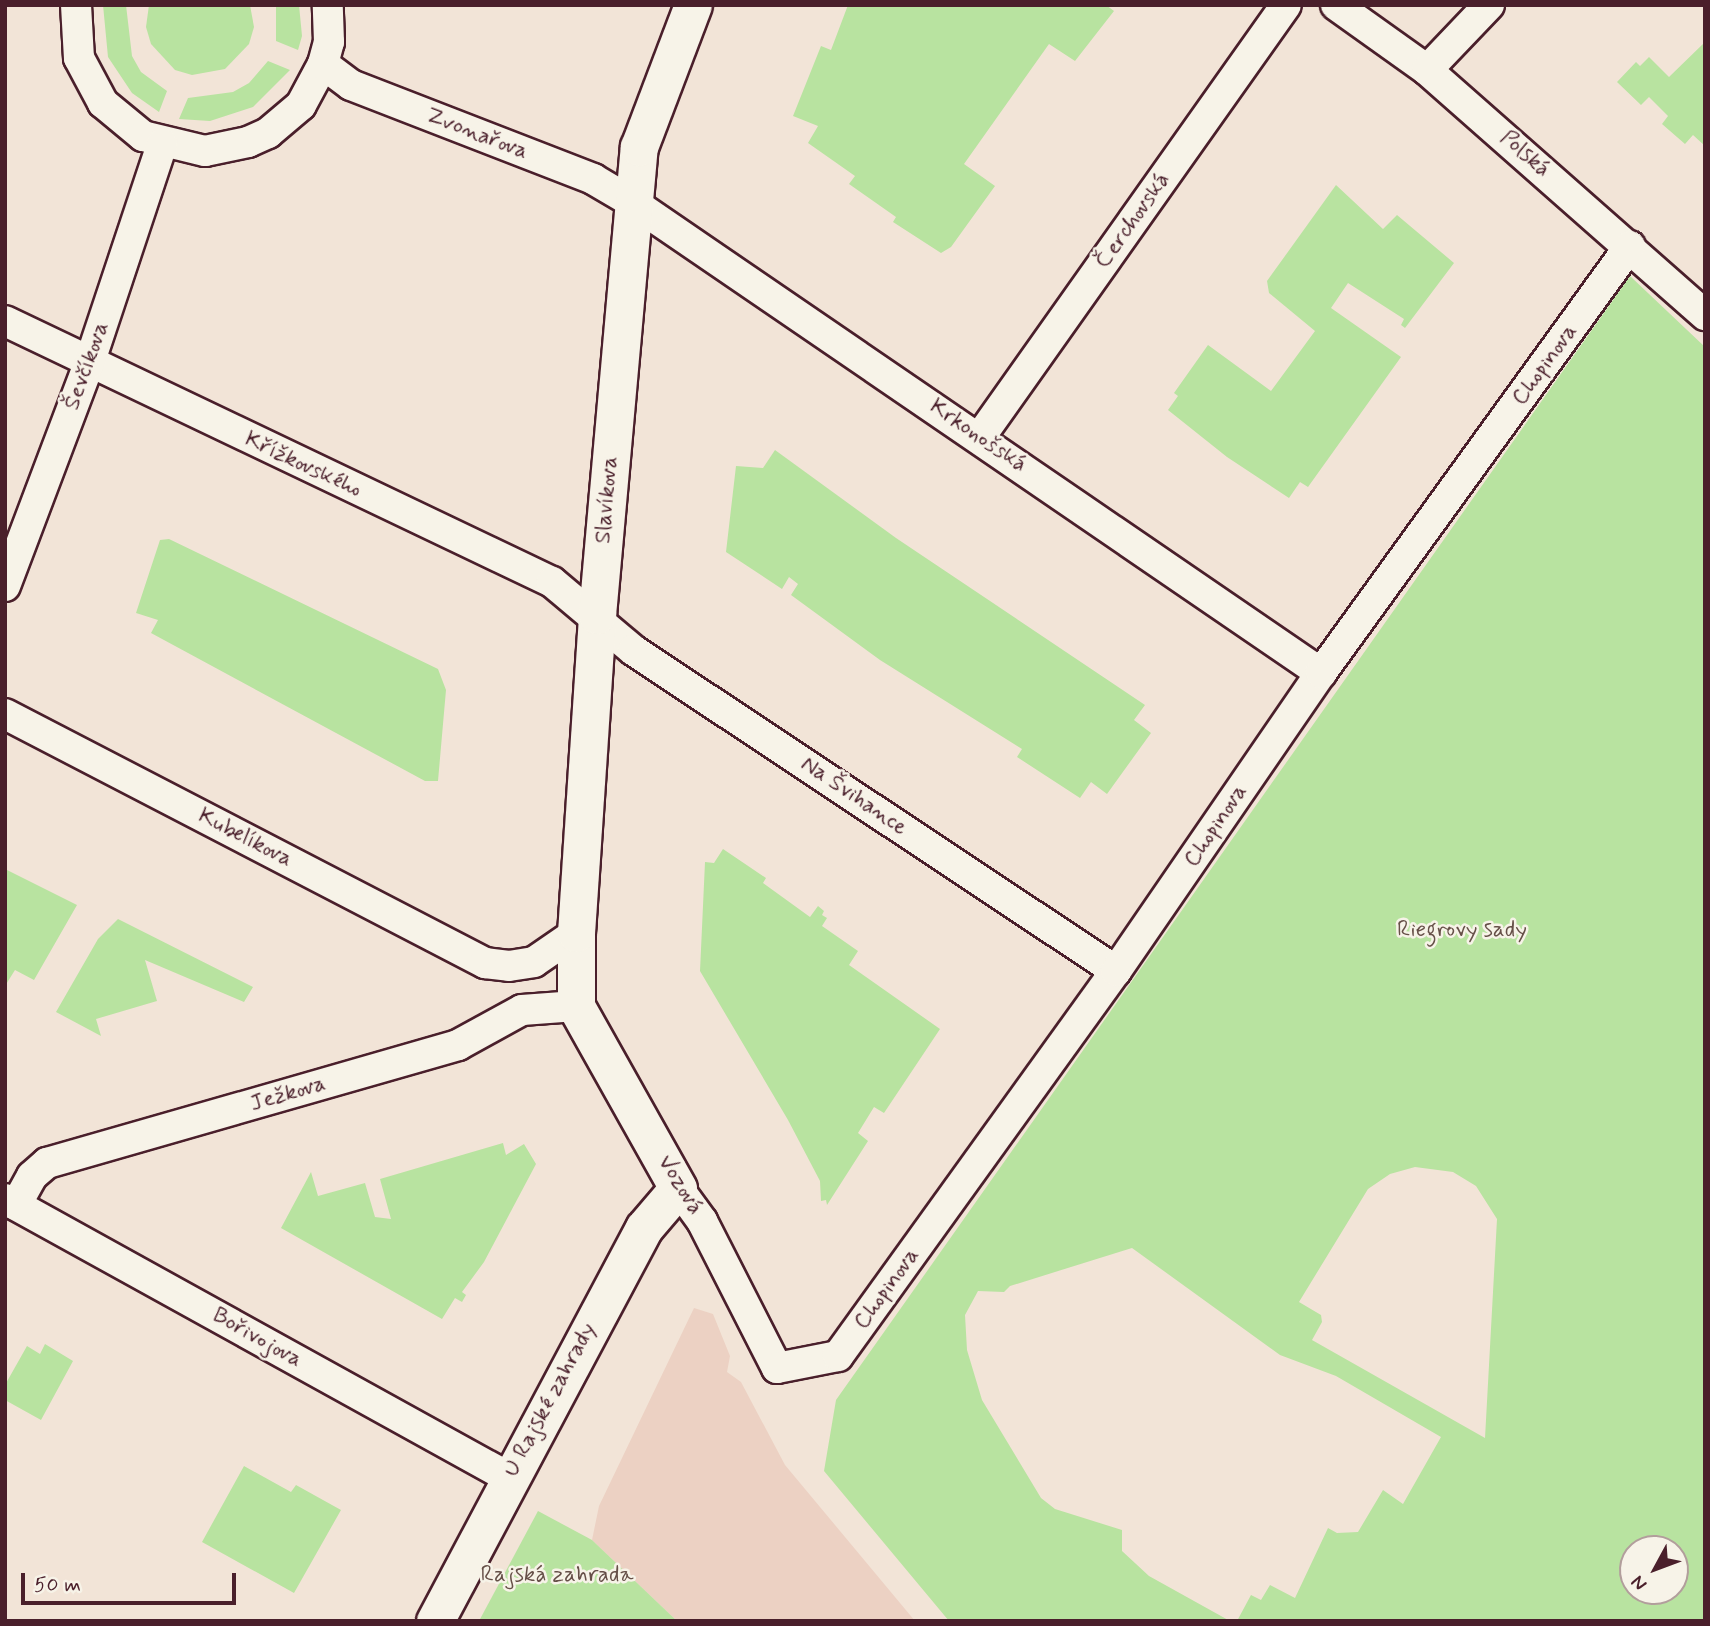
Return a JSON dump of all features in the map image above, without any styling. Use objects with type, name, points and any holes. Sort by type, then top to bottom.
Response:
[{"type":"street","points":[[76,5],[75,33],[89,82],[121,122],[162,144],[205,151],[248,142],[268,133],[300,105],[323,64],[329,42],[328,5]]},
{"type":"street","name":"Slavíkova","points":[[576,1006],[576,933],[597,615],[632,202],[639,148],[694,5]]},
{"type":"street","name":"Čerchovská","points":[[980,437],[1286,5]]},
{"type":"street","name":"Polská","points":[[1336,5],[1427,70],[1630,246],[1705,315]]},
{"type":"street","points":[[1427,70],[1489,5]]},
{"type":"street","name":"Zvonařova","points":[[323,64],[351,85],[593,180],[632,202]]},
{"type":"street","name":"Ševčíkova","points":[[5,586],[89,364],[162,144]]},
{"type":"street","name":"Krkonošská","points":[[632,202],[980,437],[1321,673]]},
{"type":"street","name":"Chopinova","points":[[777,1368],[838,1356],[1116,971],[1321,673],[1630,246]]},
{"type":"street","name":"Křížkovského","points":[[5,321],[89,364],[552,582],[597,615]]},
{"type":"street","name":"Na Švihance","points":[[597,615],[633,650],[1116,971]]},
{"type":"street","name":"Kubelíkova","points":[[5,713],[485,963],[509,966],[534,962],[576,933]]},
{"type":"street","name":"Kubelíkova","points":[[485,963],[522,1010]]},
{"type":"street","name":"Ježkova","points":[[11,1202],[32,1176],[47,1163],[458,1045],[522,1010],[576,1006]]},
{"type":"street","name":"Vozová","points":[[576,1006],[678,1188],[702,1221],[777,1368]]},
{"type":"street","name":"U Rajské zahrady","points":[[435,1621],[508,1477],[644,1228],[678,1188]]},
{"type":"street","name":"Bořivojova","points":[[11,1202],[508,1477]]},
{"type":"shaded area","points":[[694,1308],[713,1314],[730,1356],[727,1372],[741,1382],[785,1465],[915,1621],[677,1621],[592,1540],[599,1506]]},
{"type":"green space","points":[[103,5],[126,5],[132,56],[141,72],[167,91],[159,112],[132,93],[108,57]]},
{"type":"green space","points":[[149,5],[250,5],[254,27],[249,44],[225,69],[192,75],[175,70],[151,44],[146,27]]},
{"type":"green space","points":[[276,5],[299,5],[302,36],[298,50],[276,41]]},
{"type":"green space","points":[[848,5],[1106,5],[1114,11],[1075,61],[1049,44],[964,164],[995,186],[951,247],[941,253],[893,222],[896,217],[849,184],[855,176],[808,143],[818,126],[793,116],[821,46],[831,50]]},
{"type":"green space","points":[[1705,42],[1705,146],[1693,135],[1685,144],[1662,124],[1668,116],[1649,97],[1641,105],[1617,82],[1636,62],[1640,66],[1649,57],[1669,77]]},
{"type":"green space","points":[[268,61],[290,70],[253,107],[210,121],[179,119],[188,98],[233,92],[249,83]]},
{"type":"green space","points":[[1336,185],[1383,229],[1397,215],[1454,263],[1405,328],[1401,325],[1404,319],[1348,283],[1331,308],[1401,357],[1308,487],[1300,482],[1289,498],[1227,457],[1168,410],[1178,396],[1174,393],[1208,345],[1271,391],[1315,331],[1269,293],[1267,281]]},
{"type":"green space","name":"Riegrovy sady","points":[[1630,276],[1705,347],[1705,1621],[1237,1621],[1251,1595],[1261,1600],[1270,1585],[1295,1598],[1328,1528],[1337,1533],[1358,1532],[1383,1490],[1403,1504],[1441,1437],[1336,1376],[1280,1355],[1132,1248],[1010,1286],[1004,1292],[978,1291],[965,1315],[967,1350],[982,1400],[1041,1498],[1055,1509],[1122,1530],[1122,1551],[1149,1576],[1230,1621],[949,1621],[824,1471],[836,1400]],"holes":[[[1415,1167],[1453,1172],[1476,1186],[1497,1219],[1485,1438],[1312,1340],[1322,1322],[1321,1315],[1299,1302],[1368,1189],[1390,1174]]]},
{"type":"green space","points":[[775,450],[896,538],[1145,705],[1134,720],[1151,733],[1107,794],[1091,782],[1080,798],[1017,757],[1022,749],[880,660],[791,595],[798,584],[789,577],[782,589],[726,552],[736,466],[763,468]]},
{"type":"green space","points":[[169,539],[438,669],[446,690],[438,781],[425,781],[151,633],[158,620],[136,613],[160,540]]},
{"type":"green space","points":[[723,849],[766,878],[763,883],[810,917],[818,906],[824,911],[822,915],[827,918],[822,926],[858,951],[849,965],[940,1029],[884,1113],[874,1107],[858,1133],[868,1141],[827,1205],[826,1200],[821,1201],[820,1181],[788,1120],[700,971],[705,862],[714,863]]},
{"type":"green space","points":[[5,869],[77,905],[34,980],[15,970],[5,986]]},
{"type":"green space","points":[[118,919],[253,987],[244,1002],[145,960],[157,1001],[96,1019],[101,1036],[56,1012],[98,939]]},
{"type":"green space","points":[[503,1143],[506,1155],[524,1144],[536,1164],[484,1262],[462,1292],[466,1295],[462,1302],[455,1298],[442,1319],[281,1228],[311,1172],[318,1196],[365,1183],[375,1217],[391,1219],[380,1179]]},
{"type":"green space","points":[[45,1344],[73,1361],[41,1420],[5,1400],[5,1385],[27,1346],[40,1354]]},
{"type":"green space","points":[[244,1466],[291,1492],[296,1485],[341,1510],[294,1593],[202,1542]]},
{"type":"green space","name":"Rajská zahrada","points":[[538,1511],[592,1540],[677,1621],[479,1621]]}]
